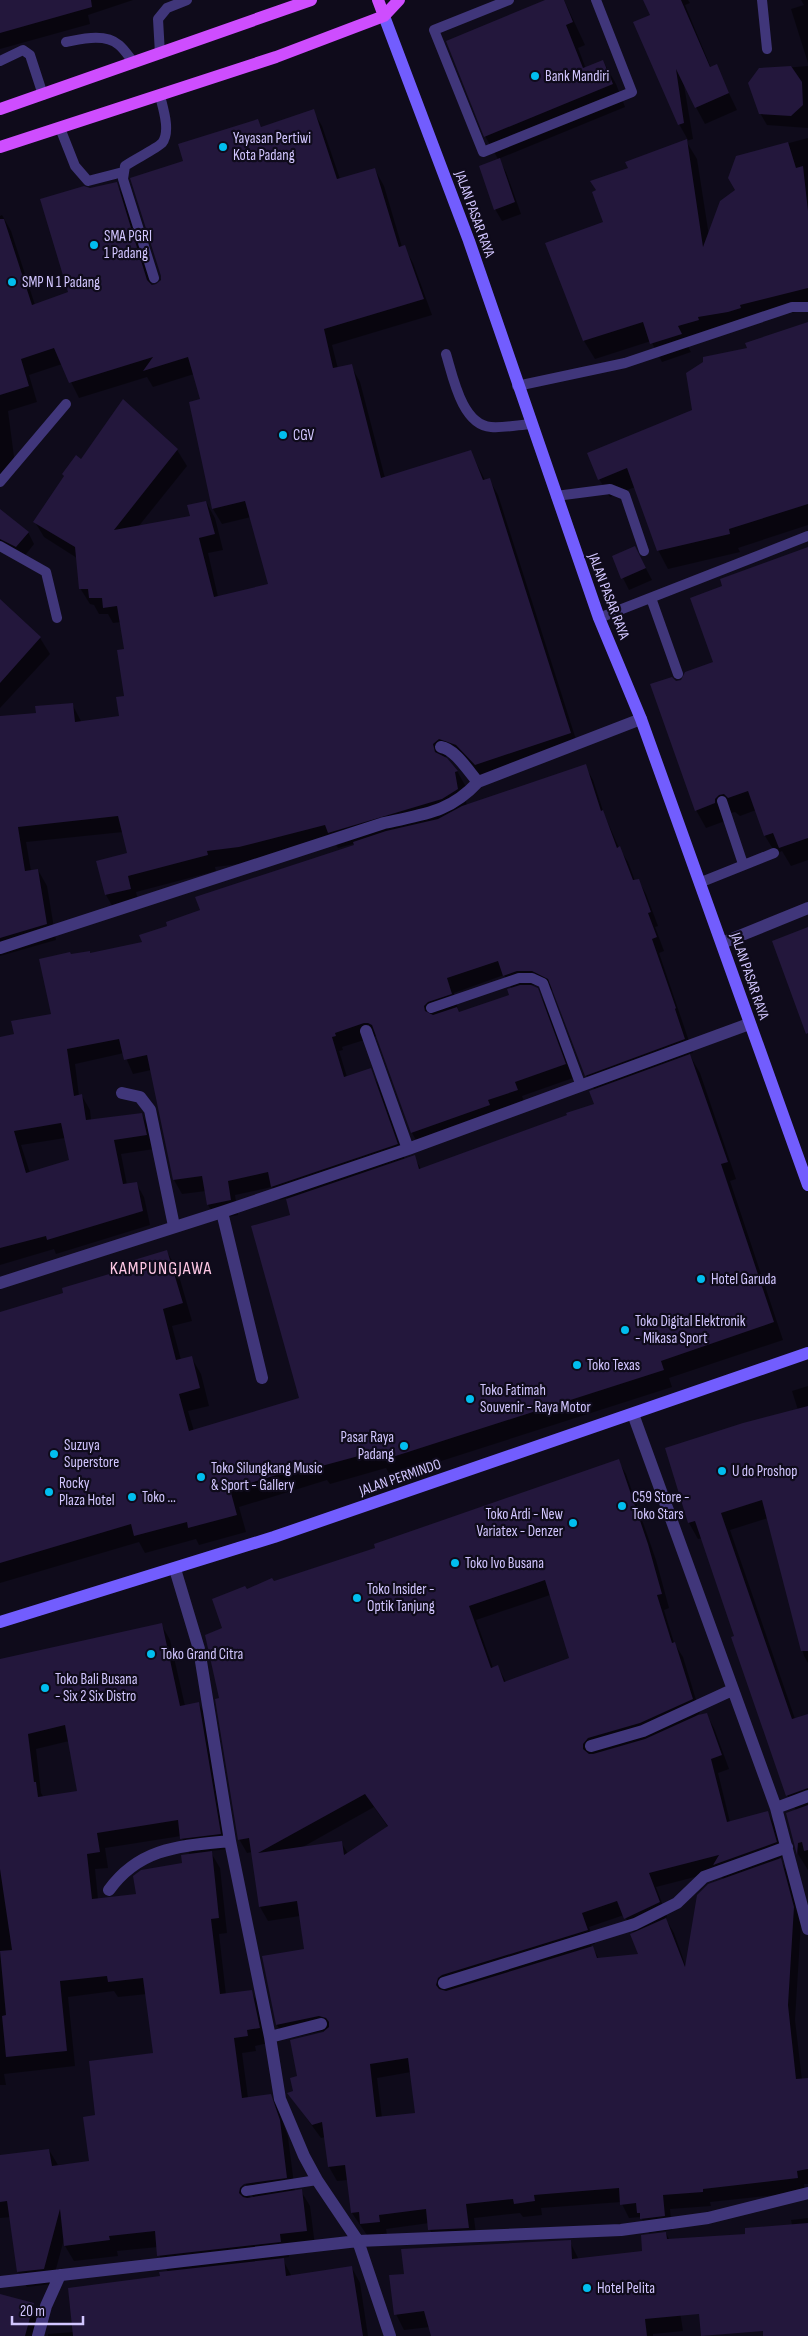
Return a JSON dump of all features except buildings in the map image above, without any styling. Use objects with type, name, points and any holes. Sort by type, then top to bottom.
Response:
[{"type":"main road","points":[[0,110],[311,0]]},
{"type":"main road","points":[[378,0],[384,16]]},
{"type":"main road","points":[[0,147],[276,57],[384,16],[399,0]]},
{"type":"main road","name":"JALAN PASAR RAYA","points":[[384,16],[469,241],[517,386],[599,618],[641,719],[808,1185]]},
{"type":"main road","name":"JALAN PERMINDO","points":[[0,1622],[274,1537],[808,1353]]},
{"type":"street","points":[[0,948],[384,823],[443,810],[464,797],[478,782],[641,719]]},
{"type":"street","points":[[440,748],[446,748],[478,782]]},
{"type":"street","points":[[722,943],[808,908]]},
{"type":"street","points":[[0,1283],[222,1212],[408,1149],[749,1024]]},
{"type":"street","points":[[366,1031],[408,1149]]},
{"type":"street","points":[[122,1093],[140,1097],[150,1110],[174,1226]]},
{"type":"street","points":[[222,1212],[262,1378]]},
{"type":"street","points":[[633,1414],[776,1808],[808,1929]]},
{"type":"street","points":[[175,1568],[199,1648],[230,1841],[270,2036],[280,2100],[316,2180],[358,2241],[390,2336]]},
{"type":"street","points":[[590,1746],[643,1731],[732,1690]]},
{"type":"street","points":[[776,1808],[808,1796]]},
{"type":"street","points":[[108,1890],[126,1870],[149,1855],[164,1850],[230,1841]]},
{"type":"street","points":[[444,1982],[635,1924],[677,1903],[704,1877],[787,1847]]},
{"type":"street","points":[[270,2036],[321,2024]]},
{"type":"street","points":[[0,2282],[358,2241],[621,2230],[708,2218],[808,2193]]},
{"type":"street","points":[[38,2336],[46,2306],[60,2275]]},
{"type":"lane","points":[[160,54],[158,19],[167,8],[187,0]]},
{"type":"lane","points":[[509,0],[434,30],[483,152],[632,92],[596,0]]},
{"type":"lane","points":[[762,0],[768,49]]},
{"type":"lane","points":[[66,42],[88,38],[104,39],[118,44],[134,63]]},
{"type":"lane","points":[[0,60],[23,50],[30,55],[43,95]]},
{"type":"lane","points":[[154,278],[123,179],[123,172],[125,166],[162,143],[165,134],[165,123],[160,96]]},
{"type":"lane","points":[[60,128],[75,166],[88,181],[123,172]]},
{"type":"lane","points":[[517,386],[625,363],[792,307],[808,307]]},
{"type":"lane","points":[[446,354],[457,390],[470,417],[489,427],[531,424]]},
{"type":"lane","points":[[0,482],[66,404]]},
{"type":"lane","points":[[556,496],[610,488],[624,495],[644,551]]},
{"type":"lane","points":[[599,618],[808,536]]},
{"type":"lane","points":[[0,546],[46,572],[57,618]]},
{"type":"lane","points":[[651,598],[678,674]]},
{"type":"lane","points":[[722,801],[743,864]]},
{"type":"lane","points":[[699,883],[774,853]]},
{"type":"lane","points":[[431,1008],[519,978],[532,978],[542,983],[581,1086]]},
{"type":"lane","points":[[246,2191],[316,2180]]},
{"type":"place","name":"Bank Mandiri","points":[[535,76]]},
{"type":"place","name":"Yayasan Pertiwi Kota Padang","points":[[223,147]]},
{"type":"place","name":"SMA PGRI 1 Padang","points":[[94,245]]},
{"type":"place","name":"SMP N 1 Padang","points":[[12,282]]},
{"type":"place","name":"CGV","points":[[283,435]]},
{"type":"place","name":"Hotel Garuda","points":[[701,1279]]},
{"type":"place","name":"Toko Digital Elektronik - Mikasa Sport","points":[[625,1330]]},
{"type":"place","name":"Toko Texas","points":[[577,1365]]},
{"type":"place","name":"Toko Fatimah Souvenir - Raya Motor","points":[[470,1399]]},
{"type":"place","name":"Pasar Raya Padang","points":[[404,1446]]},
{"type":"place","name":"Suzuya Superstore","points":[[54,1454]]},
{"type":"place","name":"U do Proshop","points":[[722,1471]]},
{"type":"place","name":"Toko Silungkang Music & Sport - Gallery","points":[[201,1477]]},
{"type":"place","name":"Rocky Plaza Hotel","points":[[49,1492]]},
{"type":"place","name":"Toko ...","points":[[132,1497]]},
{"type":"place","name":"C59 Store - Toko Stars","points":[[622,1506]]},
{"type":"place","name":"Toko Ardi - New Variatex - Denzer","points":[[573,1523]]},
{"type":"place","name":"Toko Ivo Busana","points":[[455,1563]]},
{"type":"place","name":"Toko Insider - Optik Tanjung","points":[[357,1598]]},
{"type":"place","name":"Toko Grand Citra","points":[[151,1654]]},
{"type":"place","name":"Toko Bali Busana - Six 2 Six Distro","points":[[45,1688]]},
{"type":"place","name":"Hotel Pelita","points":[[587,2288]]},
{"type":"district","name":"KAMPUNGJAWA","points":[[161,1268]]}]
